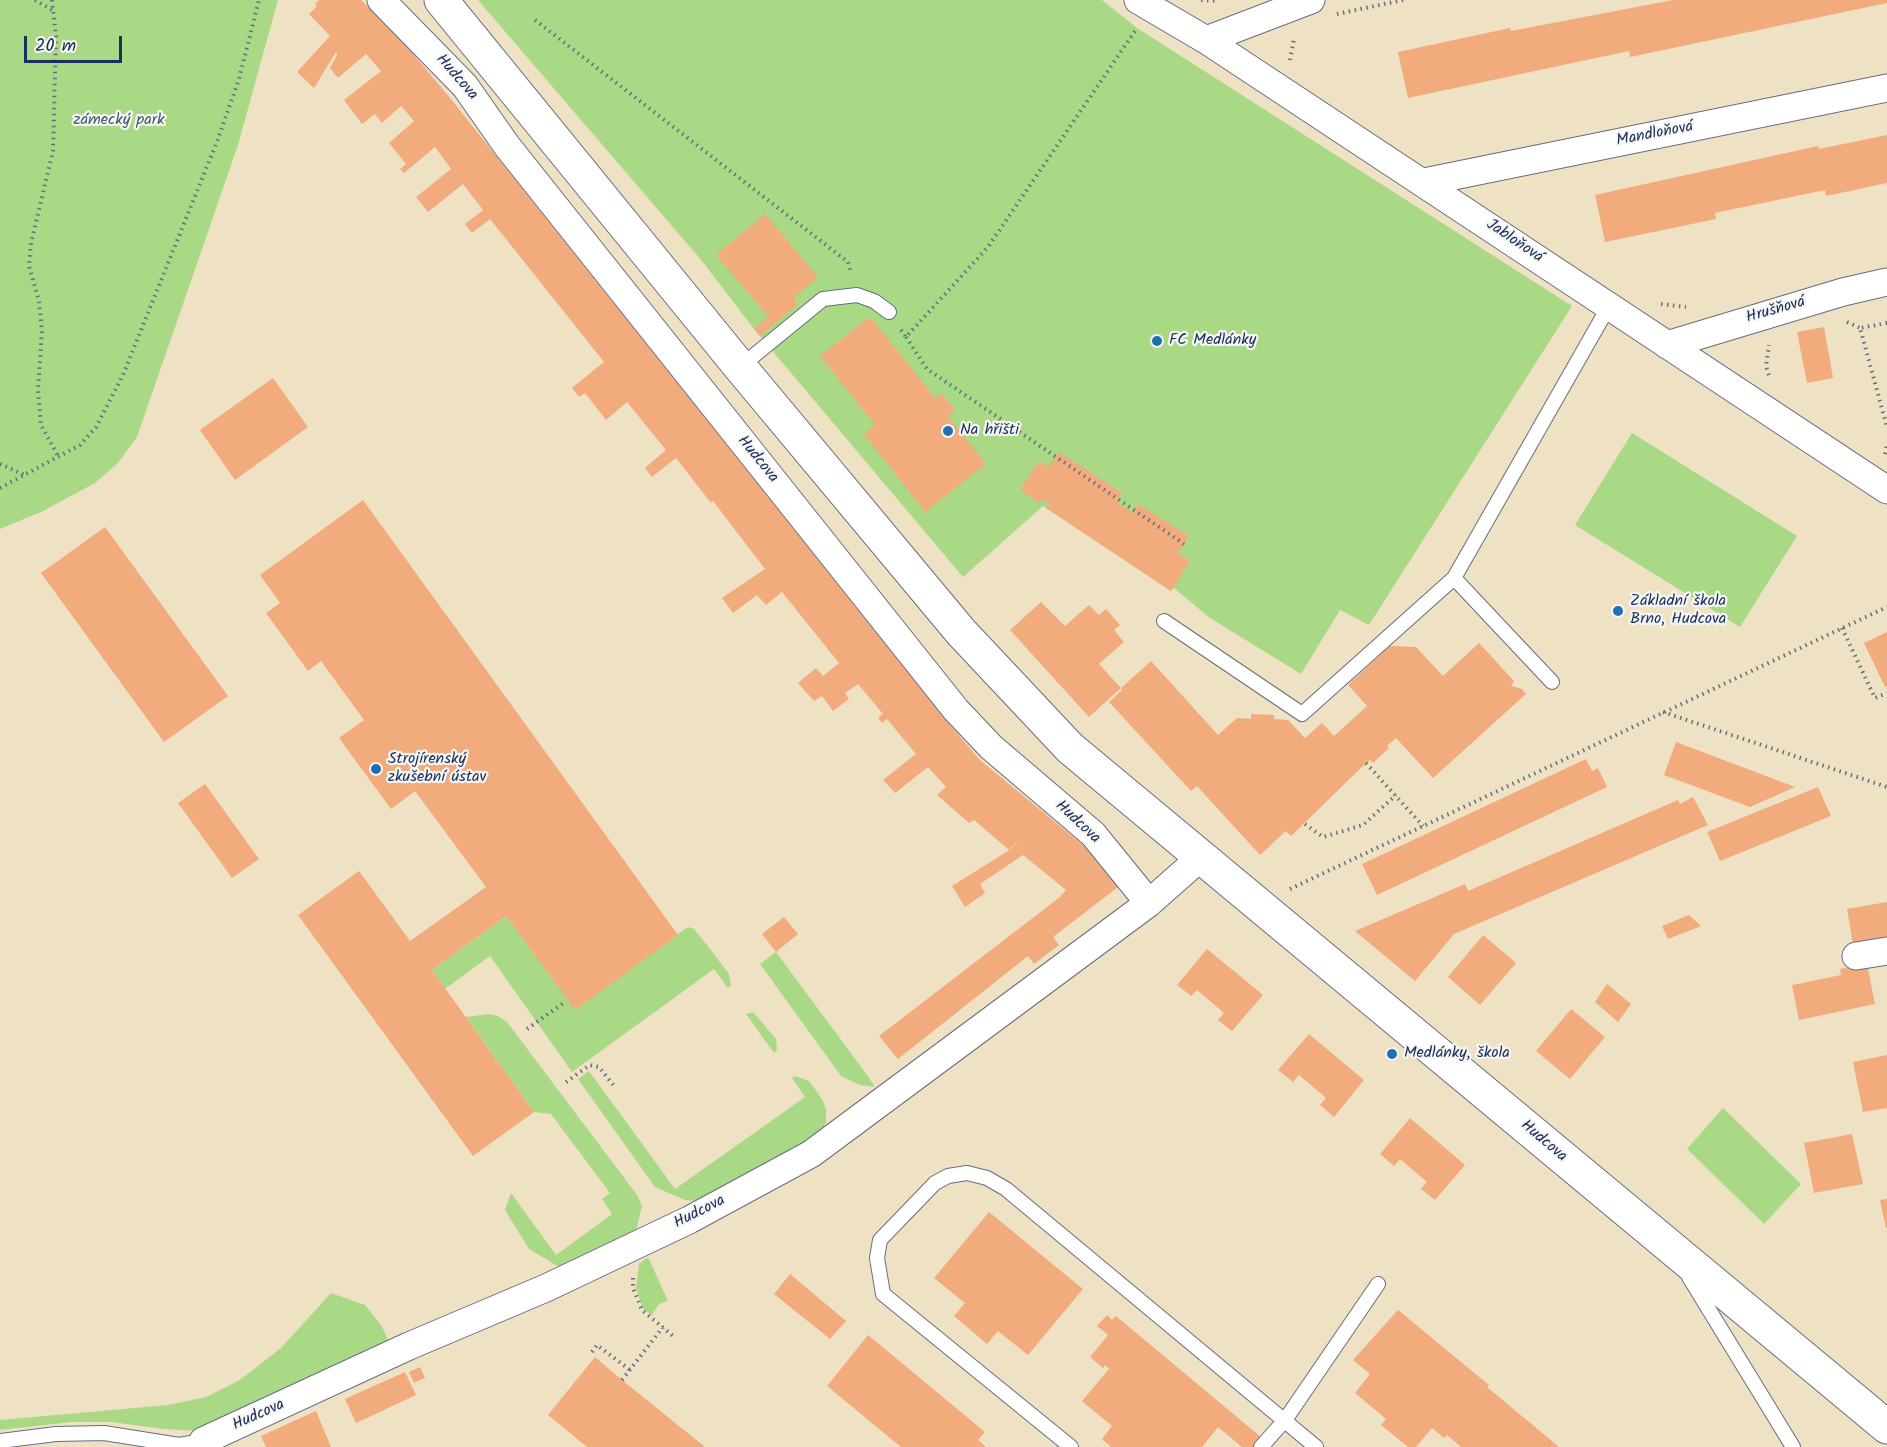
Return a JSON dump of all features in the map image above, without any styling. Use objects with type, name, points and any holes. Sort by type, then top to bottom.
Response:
[{"type":"street","name":"Hudcova","points":[[381,0],[465,86],[507,146],[956,710],[992,747],[1093,834],[1149,903]]},
{"type":"street","name":"Hudcova","points":[[441,0],[740,367],[969,640],[1070,748],[1887,1427]]},
{"type":"street","name":"Jabloňová","points":[[1138,0],[1206,40],[1424,182],[1887,490]]},
{"type":"street","points":[[1206,40],[1311,0]]},
{"type":"street","name":"Mandloňová","points":[[1424,182],[1887,88]]},
{"type":"street","name":"Hrušňová","points":[[1667,345],[1843,292],[1887,282]]},
{"type":"street","name":"Hudcova","points":[[203,1441],[409,1346],[538,1292],[689,1220],[811,1154],[1149,903],[1200,858]]},
{"type":"street","points":[[1856,956],[1887,951]]},
{"type":"lane","points":[[740,367],[823,299],[857,295],[874,301],[889,312]]},
{"type":"lane","points":[[1164,621],[1302,714],[1454,578],[1609,306]]},
{"type":"lane","points":[[1454,578],[1552,682]]},
{"type":"lane","points":[[1071,1447],[883,1294],[877,1258],[879,1240],[935,1182],[948,1176],[967,1173],[987,1178],[1006,1189],[1316,1447]]},
{"type":"lane","points":[[1672,1250],[1792,1447]]},
{"type":"lane","points":[[1261,1447],[1285,1420],[1378,1284]]},
{"type":"lane","points":[[0,1441],[56,1434],[104,1433],[179,1445],[203,1441]]},
{"type":"path","points":[[35,0],[52,10]]},
{"type":"path","points":[[52,0],[56,36],[53,151],[31,243],[29,266],[39,301],[42,331],[38,390],[41,425],[58,456]]},
{"type":"path","points":[[0,488],[80,445],[96,427],[123,375],[218,139],[239,79],[260,0]]},
{"type":"path","points":[[1334,14],[1403,0]]},
{"type":"path","points":[[535,20],[848,262],[857,295]]},
{"type":"path","points":[[906,337],[988,247],[1137,28]]},
{"type":"path","points":[[1293,66],[1289,57],[1294,40],[1300,33]]},
{"type":"path","points":[[1656,304],[1686,306],[1704,332]]},
{"type":"path","points":[[889,312],[927,369],[1184,544]]},
{"type":"path","points":[[1840,320],[1860,328],[1887,322]]},
{"type":"path","points":[[1860,328],[1887,426]]},
{"type":"path","points":[[1771,340],[1766,366],[1772,385]]},
{"type":"path","points":[[1875,452],[1884,458]]},
{"type":"path","points":[[0,464],[25,475]]},
{"type":"path","points":[[1281,894],[1887,607]]},
{"type":"path","points":[[1842,628],[1875,698],[1887,693]]},
{"type":"path","points":[[1662,712],[1887,787]]},
{"type":"path","points":[[1366,763],[1423,826]]},
{"type":"path","points":[[1305,824],[1323,837],[1363,825],[1396,795]]},
{"type":"path","points":[[527,1029],[565,1002]]},
{"type":"path","points":[[566,1082],[590,1065],[598,1067],[615,1087]]},
{"type":"path","points":[[622,1380],[663,1327]]},
{"type":"path","points":[[592,1352],[597,1345],[630,1370]]},
{"type":"green space","name":"zámecký park","points":[[0,0],[278,0],[238,145],[137,437],[118,463],[95,483],[43,511],[0,529]]},
{"type":"green space","name":"FC Medlánky","points":[[478,0],[1102,0],[1137,28],[1572,306],[1369,625],[1340,610],[1301,674],[1210,618],[1174,588],[1171,591],[1043,506],[963,577],[754,329],[702,261]]},
{"type":"green space","points":[[1632,433],[1797,536],[1740,627],[1575,525]]},
{"type":"green space","points":[[506,916],[575,1009],[688,927],[694,929],[729,974],[731,985],[728,988],[714,969],[572,1072],[490,956],[445,989],[432,970]]},
{"type":"green space","points":[[776,952],[875,1087],[860,1085],[841,1076],[760,964]]},
{"type":"green space","points":[[753,1012],[776,1039],[777,1050],[774,1053],[746,1014]]},
{"type":"green space","points":[[489,1014],[498,1016],[507,1022],[637,1195],[642,1206],[636,1231],[559,1267],[529,1249],[505,1210],[511,1193],[556,1255],[612,1214],[602,1199],[610,1193],[551,1114],[534,1112],[466,1017]]},
{"type":"green space","points":[[589,1071],[675,1189],[805,1097],[792,1078],[795,1076],[809,1081],[822,1099],[826,1109],[826,1122],[822,1133],[695,1201],[685,1200],[655,1187],[578,1079]]},
{"type":"green space","points":[[1723,1108],[1801,1184],[1764,1224],[1687,1149]]},
{"type":"green space","points":[[648,1257],[668,1301],[659,1304],[652,1315],[643,1309],[636,1288],[639,1264]]},
{"type":"green space","points":[[331,1293],[365,1305],[381,1325],[390,1344],[199,1431],[111,1422],[72,1422],[0,1430],[0,1420],[168,1405],[206,1397],[240,1380],[281,1348]]},
{"type":"building","points":[[319,0],[361,0],[398,36],[446,93],[951,726],[980,760],[1095,855],[1118,887],[1053,937],[1059,945],[1034,964],[1028,956],[898,1059],[879,1036],[1060,897],[1066,890],[1023,855],[980,884],[985,893],[965,907],[952,886],[1011,849],[1021,837],[1009,850],[974,820],[969,823],[937,795],[946,787],[928,767],[895,793],[883,780],[916,754],[887,719],[882,723],[878,718],[883,714],[858,684],[845,693],[849,699],[833,711],[822,696],[814,701],[798,683],[816,668],[823,676],[839,663],[782,592],[766,605],[757,595],[733,613],[722,598],[765,569],[713,501],[711,503],[676,458],[652,477],[645,468],[666,450],[627,402],[606,420],[585,393],[579,397],[572,388],[604,362],[490,219],[472,233],[465,224],[483,210],[463,184],[428,212],[416,197],[451,169],[435,147],[404,173],[400,169],[406,164],[389,143],[414,121],[401,106],[382,123],[375,114],[362,124],[344,100],[381,71],[366,54],[338,78],[330,68],[337,55],[336,52],[314,88],[297,72],[330,36],[309,14],[317,6],[315,4]]},
{"type":"building","points":[[1673,0],[1887,0],[1887,3],[1630,57],[1629,51],[1408,98],[1398,52],[1510,28],[1511,31]]},
{"type":"building","points":[[1887,135],[1887,183],[1826,196],[1825,190],[1715,213],[1716,219],[1605,242],[1595,195],[1818,146],[1819,149]]},
{"type":"building","points":[[765,214],[818,277],[793,298],[798,304],[760,336],[754,329],[768,316],[716,255]]},
{"type":"building","points":[[867,319],[872,319],[935,398],[941,393],[955,410],[948,416],[986,464],[925,512],[864,434],[875,425],[820,356]]},
{"type":"building","points":[[1824,327],[1833,378],[1807,383],[1797,332]]},
{"type":"building","points":[[273,378],[308,427],[235,480],[200,430]]},
{"type":"building","points":[[1059,452],[1122,493],[1116,502],[1133,513],[1138,504],[1189,536],[1178,553],[1190,561],[1171,591],[1046,508],[1050,504],[1042,499],[1039,503],[1020,490],[1039,461],[1048,467]]},
{"type":"building","points":[[363,500],[678,935],[575,1010],[506,916],[432,970],[534,1112],[473,1156],[298,915],[359,871],[410,941],[486,887],[415,791],[391,809],[339,738],[364,720],[321,661],[308,671],[266,613],[280,603],[260,575]]},
{"type":"building","points":[[105,527],[228,696],[164,742],[41,573]]},
{"type":"building","points":[[1041,602],[1065,626],[1089,605],[1099,615],[1106,609],[1120,625],[1114,630],[1124,642],[1099,664],[1121,688],[1089,717],[1010,630]]},
{"type":"building","points":[[1887,632],[1887,686],[1885,687],[1864,643]]},
{"type":"building","points":[[1479,643],[1514,681],[1511,686],[1522,689],[1526,694],[1433,778],[1396,738],[1373,763],[1370,760],[1366,763],[1291,836],[1286,831],[1260,855],[1197,786],[1191,791],[1109,702],[1122,690],[1121,688],[1151,661],[1218,735],[1237,718],[1251,719],[1251,714],[1274,715],[1274,719],[1288,720],[1305,738],[1322,723],[1334,736],[1367,706],[1348,685],[1390,646],[1416,647],[1443,676]]},
{"type":"building","points":[[1676,742],[1795,787],[1750,807],[1664,775]]},
{"type":"building","points":[[1586,759],[1592,771],[1598,768],[1607,787],[1377,895],[1362,864]]},
{"type":"building","points":[[205,784],[259,859],[232,878],[178,803]]},
{"type":"building","points":[[1818,787],[1831,816],[1720,861],[1707,832]]},
{"type":"building","points":[[1693,797],[1708,825],[1454,934],[1415,981],[1355,931],[1465,884],[1468,891],[1678,800],[1680,804]]},
{"type":"building","points":[[1887,902],[1887,938],[1853,944],[1847,909]]},
{"type":"building","points":[[1689,915],[1701,926],[1668,939],[1662,926]]},
{"type":"building","points":[[784,917],[798,934],[776,952],[762,934]]},
{"type":"building","points":[[1483,935],[1516,963],[1480,1005],[1448,977]]},
{"type":"building","points":[[1207,949],[1263,995],[1232,1031],[1218,1020],[1224,1013],[1197,990],[1191,996],[1177,985]]},
{"type":"building","points":[[1867,964],[1875,1004],[1799,1020],[1792,985],[1841,975],[1840,969]]},
{"type":"building","points":[[1607,984],[1631,1004],[1618,1022],[1595,1002]]},
{"type":"building","points":[[1571,1009],[1605,1037],[1570,1079],[1536,1051]]},
{"type":"building","points":[[1309,1034],[1364,1080],[1334,1117],[1320,1105],[1326,1098],[1299,1075],[1293,1082],[1278,1070]]},
{"type":"building","points":[[1887,1055],[1887,1108],[1863,1112],[1853,1062]]},
{"type":"building","points":[[1410,1118],[1465,1165],[1435,1200],[1421,1189],[1427,1182],[1400,1159],[1394,1166],[1380,1154]]},
{"type":"building","points":[[1852,1134],[1863,1184],[1814,1193],[1804,1143]]},
{"type":"building","points":[[1887,1199],[1887,1228],[1886,1228],[1880,1200]]},
{"type":"building","points":[[989,1212],[1083,1289],[1028,1355],[998,1331],[987,1344],[954,1316],[965,1303],[934,1278]]},
{"type":"building","points":[[790,1274],[846,1321],[830,1339],[774,1294]]},
{"type":"building","points":[[1398,1310],[1489,1385],[1487,1387],[1559,1447],[1461,1447],[1447,1435],[1444,1438],[1432,1428],[1416,1447],[1408,1447],[1381,1425],[1386,1419],[1355,1393],[1370,1374],[1353,1360]]},
{"type":"building","points":[[1107,1315],[1112,1320],[1116,1316],[1262,1438],[1254,1447],[1242,1447],[1218,1427],[1202,1447],[1111,1447],[1102,1439],[1112,1426],[1082,1401],[1109,1369],[1105,1365],[1103,1368],[1090,1357],[1108,1335],[1097,1326]]},
{"type":"building","points":[[868,1335],[985,1432],[978,1440],[986,1447],[901,1447],[827,1386]]},
{"type":"building","points":[[595,1357],[705,1447],[587,1447],[548,1415]]},
{"type":"building","points":[[420,1367],[425,1378],[414,1383],[409,1372]]},
{"type":"building","points":[[405,1372],[416,1395],[356,1423],[345,1399]]},
{"type":"building","points":[[316,1411],[331,1447],[266,1447],[261,1436]]},
{"type":"place","name":"FC Medlánky","points":[[1157,341]]},
{"type":"place","name":"Na hřišti","points":[[948,431]]},
{"type":"place","name":"Základní škola Brno, Hudcova","points":[[1618,611]]},
{"type":"place","name":"Strojírenský zkušební ústav","points":[[376,769]]},
{"type":"place","name":"Medlánky, škola","points":[[1392,1054]]}]
